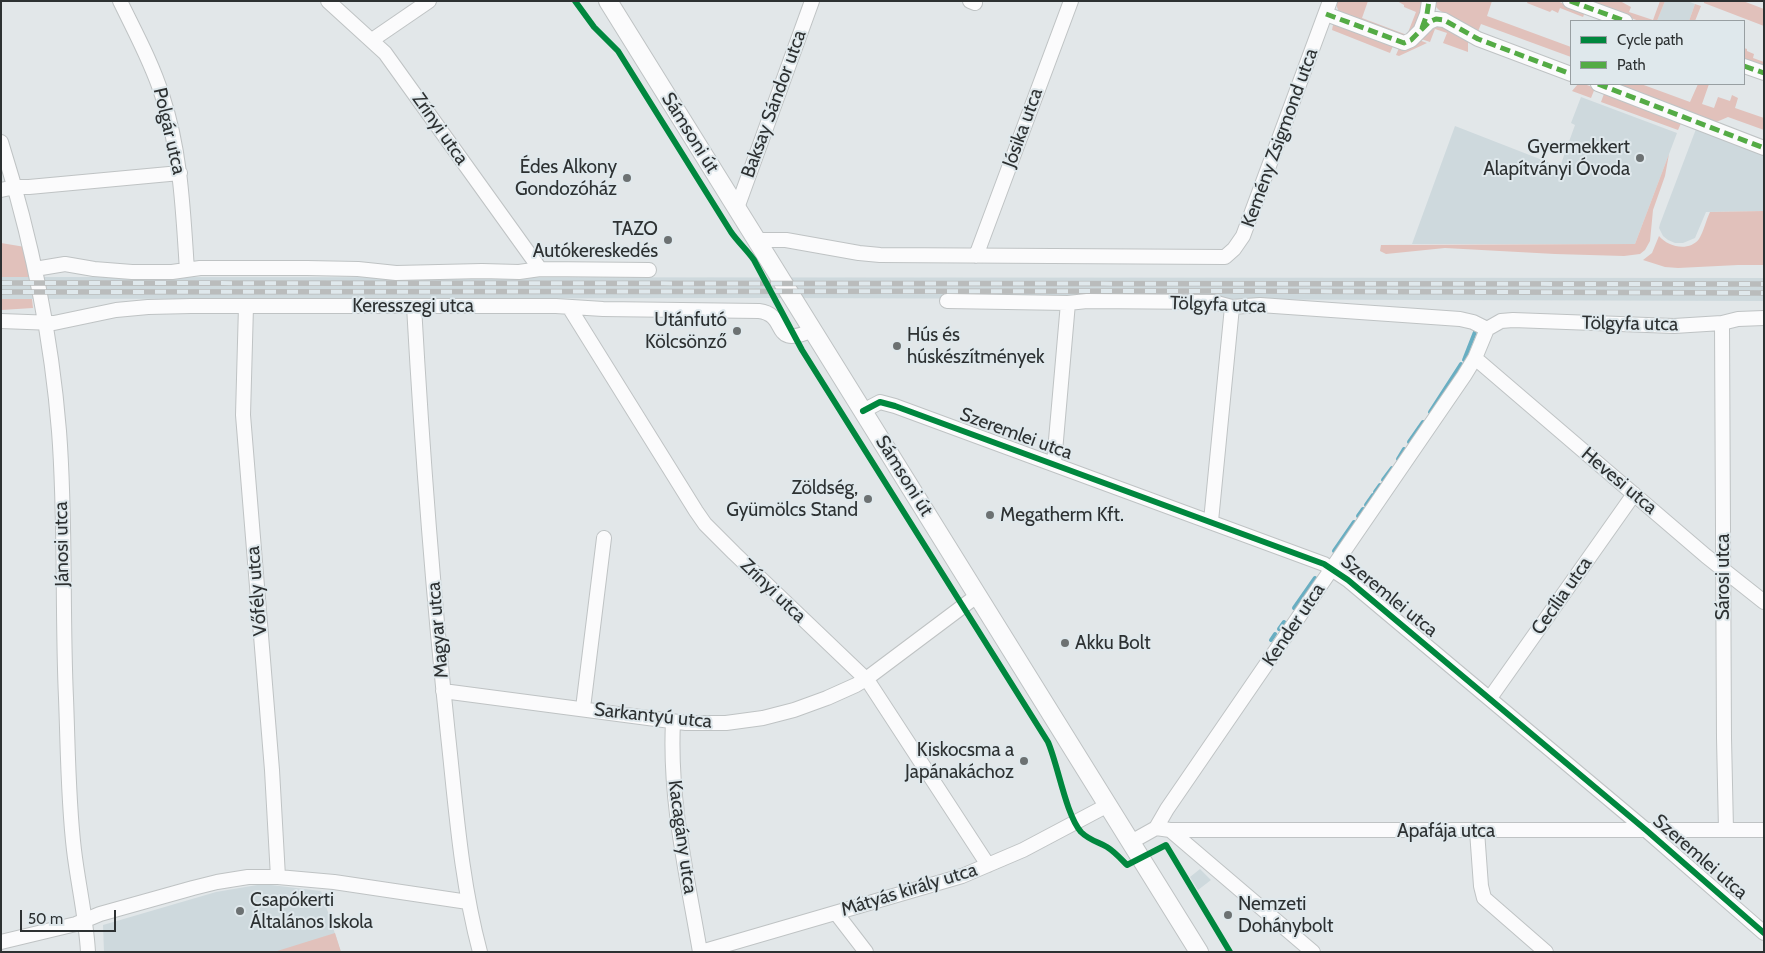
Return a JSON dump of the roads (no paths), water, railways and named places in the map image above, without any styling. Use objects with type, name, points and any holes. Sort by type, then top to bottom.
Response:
[{"type":"main road","name":"Sámsoni út","points":[[608,1],[1199,952]]},
{"type":"street","name":"Polgár utca","points":[[120,1],[163,96],[180,173],[187,270]]},
{"type":"street","name":"Zrínyi utca","points":[[328,1],[372,40],[402,75],[540,269]]},
{"type":"street","points":[[372,40],[385,29],[429,1]]},
{"type":"street","name":"Baksay Sándor utca","points":[[737,208],[812,1]]},
{"type":"street","name":"Jósika utca","points":[[976,256],[1071,1]]},
{"type":"street","points":[[1421,30],[1427,14],[1429,1]]},
{"type":"street","points":[[1570,1],[1622,20]]},
{"type":"street","name":"Kemény Zsigmond utca","points":[[976,256],[1225,257],[1234,249],[1243,236],[1328,8],[1401,42],[1411,40],[1431,21],[1444,20],[1478,39],[1570,74]]},
{"type":"street","points":[[1745,66],[1764,73]]},
{"type":"street","points":[[1601,85],[1764,148]]},
{"type":"street","name":"Jánosi utca","points":[[1,142],[28,232],[52,370],[60,456],[66,696],[73,838],[86,920],[88,952]]},
{"type":"street","points":[[1,190],[15,186],[28,187],[180,173]]},
{"type":"street","points":[[756,240],[786,240],[870,254],[976,256]]},
{"type":"street","name":"Keresszegi utca","points":[[35,269],[65,264],[94,269],[132,272],[323,268],[396,273],[519,272],[540,269],[649,270]]},
{"type":"street","name":"Tölgyfa utca","points":[[947,301],[1068,303],[1087,301],[1213,302],[1232,307],[1260,305],[1436,317],[1492,326],[1513,320],[1674,326],[1764,318]]},
{"type":"street","points":[[1054,463],[1068,303]]},
{"type":"street","name":"Vőfély utca","points":[[246,306],[244,317],[243,416],[272,770],[278,877]]},
{"type":"street","name":"Magyar utca","points":[[414,306],[428,509],[444,691],[461,854],[468,902],[480,952]]},
{"type":"street","name":"Keresszegi utca","points":[[1,321],[62,322],[104,312],[142,307],[569,307],[759,311],[772,316],[783,332],[790,337],[799,336],[813,330]]},
{"type":"street","name":"Zrínyi utca","points":[[569,307],[705,524],[866,679],[988,865]]},
{"type":"street","points":[[1212,521],[1232,307]]},
{"type":"street","name":"Sárosi utca","points":[[1722,323],[1726,830]]},
{"type":"street","name":"Kender utca","points":[[1156,828],[1458,384],[1492,326]]},
{"type":"street","name":"Hevesi utca","points":[[1474,358],[1764,602]]},
{"type":"street","name":"Szeremlei utca","points":[[863,410],[875,404],[885,403],[1308,556],[1332,568],[1490,698],[1764,933]]},
{"type":"street","name":"Cecília utca","points":[[1490,698],[1634,494]]},
{"type":"street","points":[[583,708],[604,538]]},
{"type":"street","name":"Sarkantyú utca","points":[[444,691],[583,708],[673,722],[726,724],[773,716],[817,702],[856,685],[978,595]]},
{"type":"street","name":"Kacagány utca","points":[[673,722],[672,766],[676,814],[700,952]]},
{"type":"street","name":"Mátyás király utca","points":[[700,952],[945,881],[1032,846],[1108,806]]},
{"type":"street","points":[[1131,842],[1156,828]]},
{"type":"street","name":"Apafája utca","points":[[1156,828],[1170,830],[1764,830]]},
{"type":"street","points":[[1170,830],[1313,952]]},
{"type":"street","points":[[1477,831],[1484,898],[1546,952]]},
{"type":"street","points":[[1,942],[86,920],[100,914],[217,882],[248,878],[278,877],[334,882],[468,902]]},
{"type":"street","points":[[836,913],[866,952]]},
{"type":"waterway","points":[[1464,360],[1475,332]]},
{"type":"waterway","points":[[1430,412],[1461,364]]},
{"type":"waterway","points":[[1409,442],[1423,422]]},
{"type":"waterway","points":[[1398,459],[1404,449]]},
{"type":"waterway","points":[[1383,480],[1392,468]]},
{"type":"waterway","points":[[1375,492],[1380,485]]},
{"type":"waterway","points":[[1366,505],[1373,495]]},
{"type":"waterway","points":[[1358,516],[1363,509]]},
{"type":"waterway","points":[[1334,551],[1354,522]]},
{"type":"waterway","points":[[1294,608],[1315,578]]},
{"type":"waterway","points":[[1279,629],[1284,622]]},
{"type":"waterway","points":[[1271,640],[1275,634]]},
{"type":"railway","points":[[1,283],[1764,284]]},
{"type":"railway","points":[[1,292],[1231,291],[1764,293]]},
{"type":"place","name":"Gyermekkert Alapítványi Óvoda","points":[[1640,158]]},
{"type":"place","name":"Édes Alkony Gondozóház","points":[[627,178]]},
{"type":"place","name":"TAZO Autókereskedés","points":[[668,240]]},
{"type":"place","name":"Utánfutó Kölcsönző","points":[[737,331]]},
{"type":"place","name":"Hús és húskészítmények","points":[[897,346]]},
{"type":"place","name":"Zöldség, Gyümölcs Stand","points":[[868,499]]},
{"type":"place","name":"Megatherm Kft.","points":[[990,515]]},
{"type":"place","name":"Akku Bolt","points":[[1065,643]]},
{"type":"place","name":"Kiskocsma a Japánakáchoz","points":[[1024,761]]},
{"type":"place","name":"Csapókerti Általános Iskola","points":[[240,911]]},
{"type":"place","name":"Nemzeti Dohánybolt","points":[[1228,915]]}]
